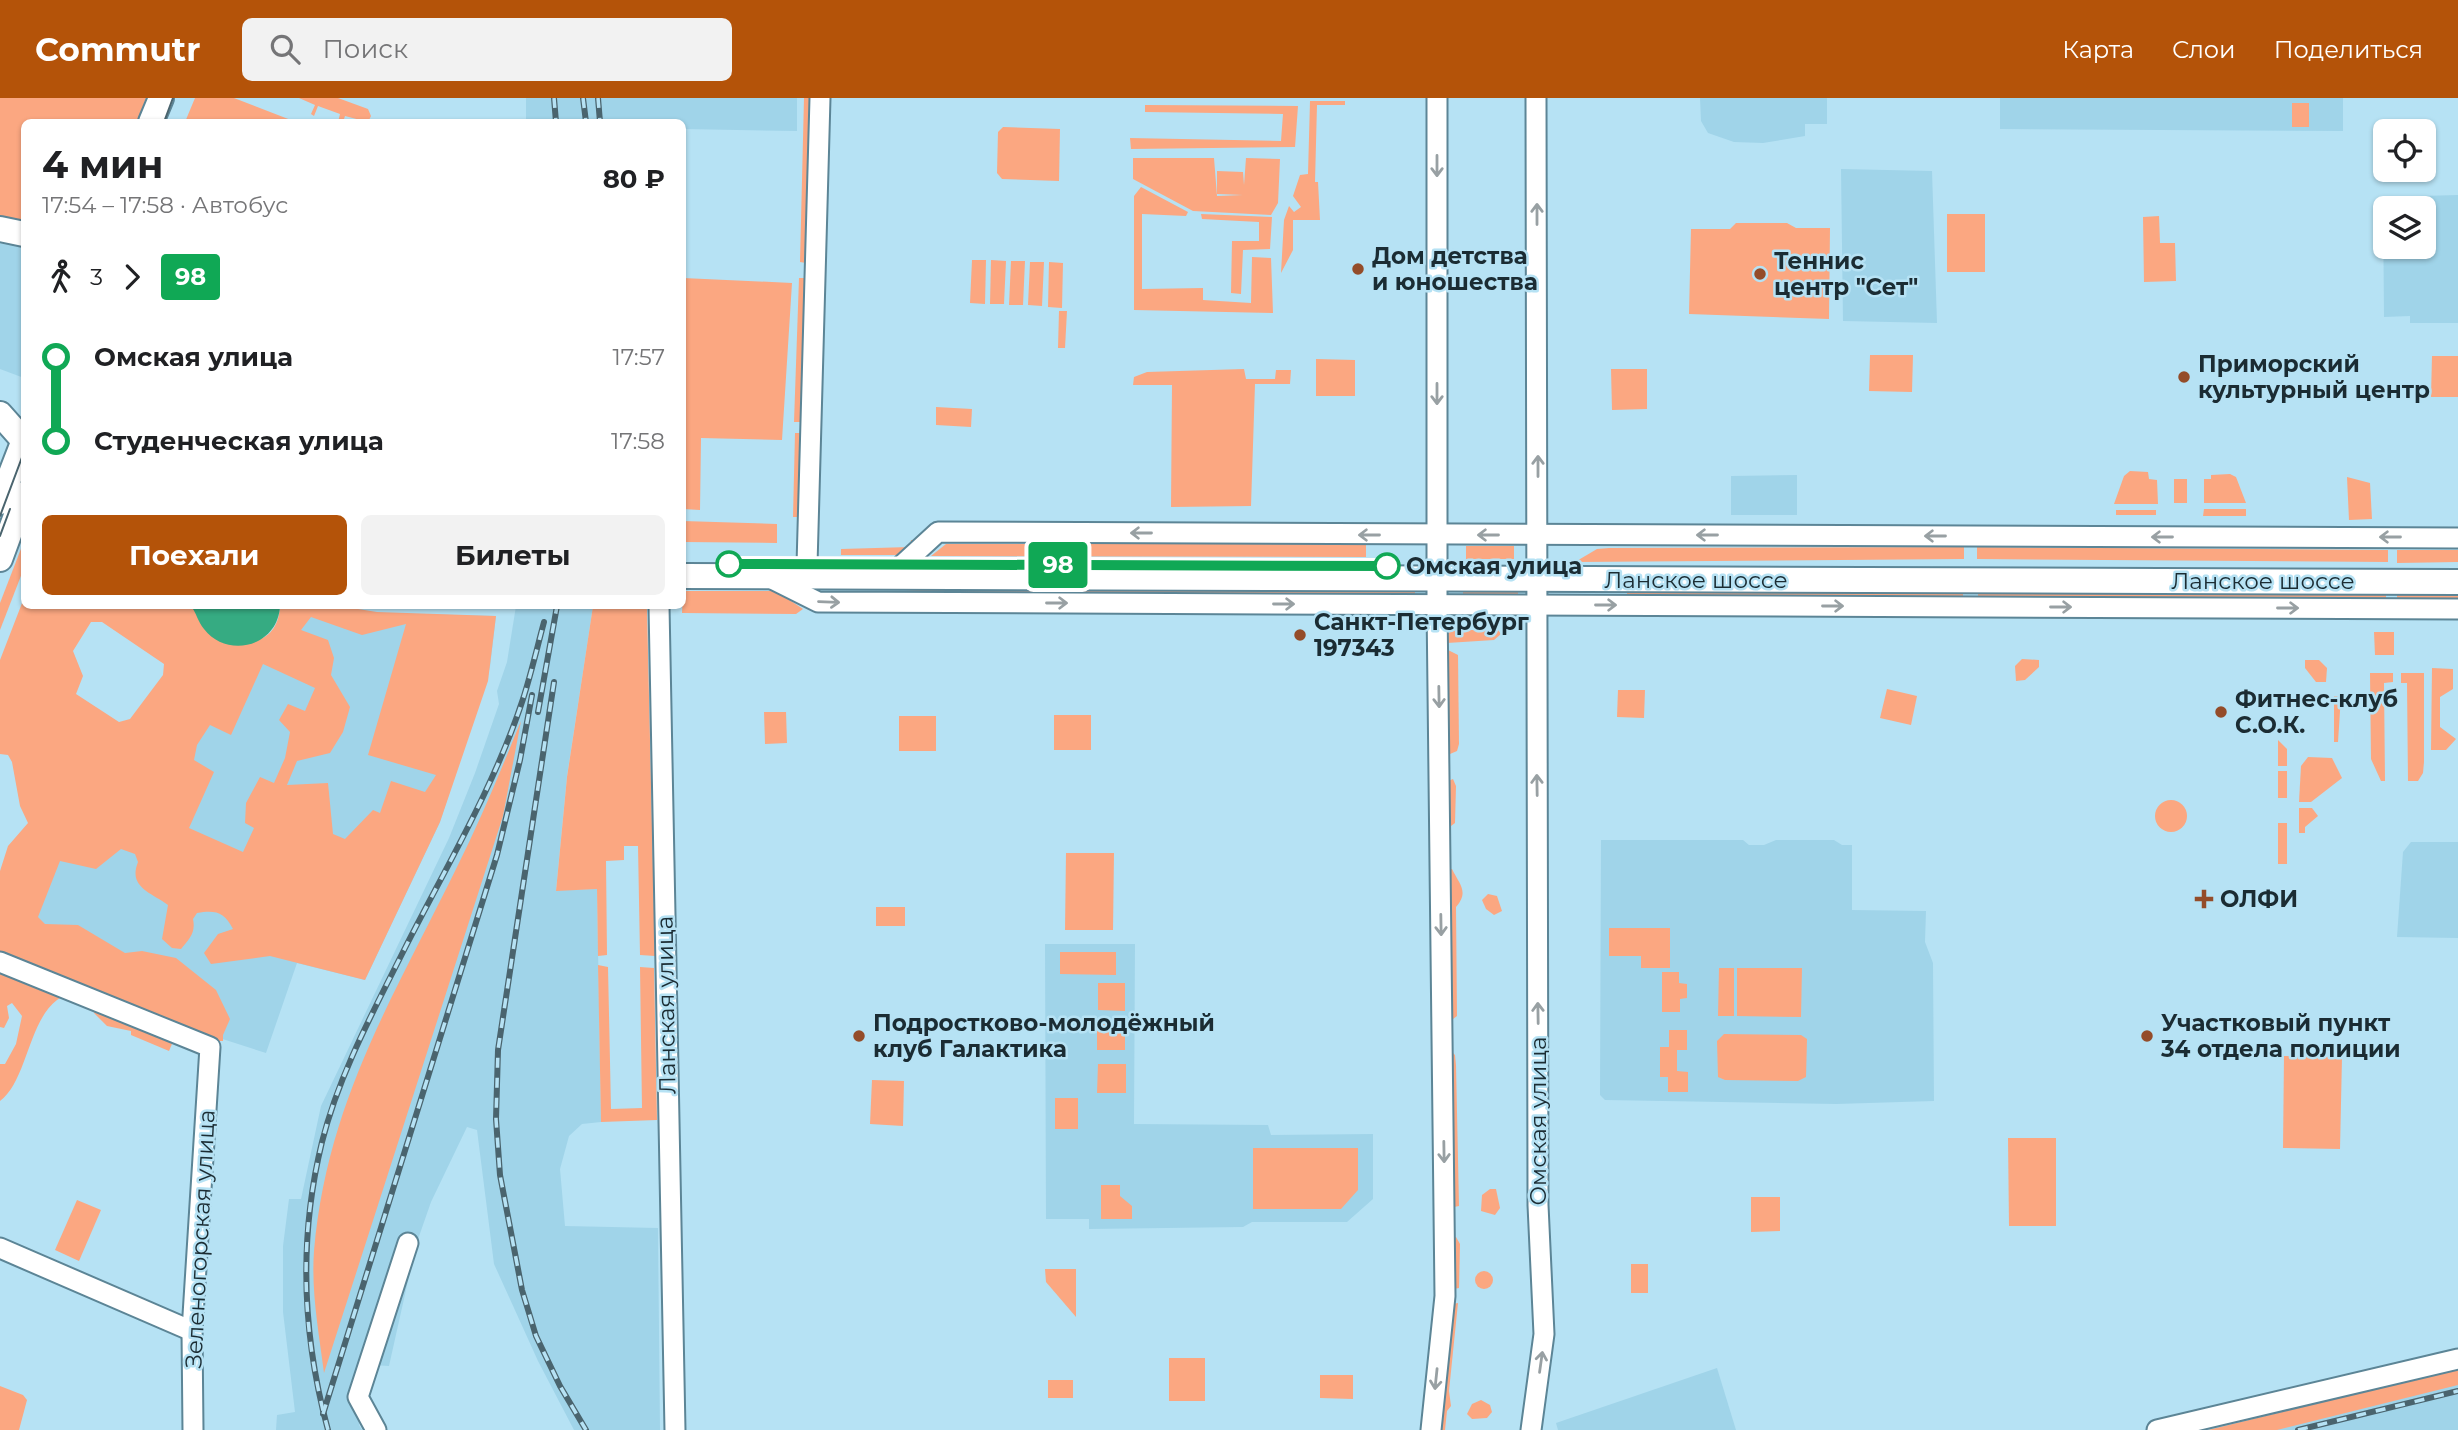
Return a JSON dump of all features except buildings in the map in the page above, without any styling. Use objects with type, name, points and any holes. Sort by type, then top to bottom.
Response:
[{"type":"main road","points":[[152,119],[161,98]]},
{"type":"main road","points":[[170,119],[179,98]]},
{"type":"main road","points":[[0,229],[21,233]]},
{"type":"main road","points":[[0,414],[21,443]]},
{"type":"main road","points":[[0,432],[21,445]]},
{"type":"main road","points":[[0,502],[21,451]]},
{"type":"main road","points":[[0,559],[21,502]]},
{"type":"main road","name":"Ланское шоссе","points":[[686,564],[1437,573]]},
{"type":"main road","name":"Ланское шоссе","points":[[686,576],[2458,570]]},
{"type":"main road","name":"Ланское шоссе","points":[[1538,573],[2458,582]]},
{"type":"street","points":[[807,565],[820,98]]},
{"type":"street","points":[[1431,1430],[1445,1296],[1437,604],[1437,98]]},
{"type":"street","name":"Омская улица","points":[[1531,1430],[1544,1334],[1538,1205],[1539,535],[1536,98]]},
{"type":"street","points":[[902,565],[938,532],[2458,538]]},
{"type":"street","points":[[767,577],[818,603],[2458,609]]},
{"type":"street","name":"Ланская улица","points":[[659,609],[675,1430]]},
{"type":"street","name":"Зеленогорская улица","points":[[0,962],[210,1047],[192,1331],[193,1430]]},
{"type":"street","points":[[376,1430],[358,1397],[408,1243]]},
{"type":"street","points":[[0,1248],[192,1331]]},
{"type":"street","points":[[2157,1430],[2458,1359]]},
{"type":"shaded area","points":[[0,98],[146,98],[138,119],[21,119],[21,222],[0,219]]},
{"type":"shaded area","points":[[195,98],[234,98],[288,119],[186,119]]},
{"type":"shaded area","points":[[299,98],[338,98],[368,109],[371,116],[370,119],[345,116],[344,119],[339,119],[340,114],[318,106],[314,116],[311,114],[315,105]]},
{"type":"shaded area","points":[[526,98],[797,98],[797,131],[686,129],[686,119],[526,119]]},
{"type":"shaded area","points":[[804,98],[811,98],[806,263],[800,262]]},
{"type":"shaded area","points":[[1700,98],[1827,98],[1827,124],[1805,124],[1805,136],[1763,143],[1734,142],[1708,133],[1701,121]]},
{"type":"shaded area","points":[[2000,98],[2343,98],[2343,131],[2000,129]]},
{"type":"shaded area","points":[[1310,101],[1345,101],[1345,105],[1317,105],[1315,182],[1318,182],[1320,220],[1293,220],[1293,250],[1281,273],[1284,220],[1289,206],[1294,212],[1301,207],[1293,196],[1300,175],[1308,174]]},
{"type":"shaded area","points":[[2292,103],[2309,103],[2309,127],[2292,127]]},
{"type":"shaded area","points":[[1145,105],[1298,106],[1295,147],[1131,149],[1130,138],[1281,141],[1283,114],[1145,112]]},
{"type":"shaded area","points":[[1003,127],[1060,129],[1059,181],[1002,179],[997,173],[998,132]]},
{"type":"shaded area","points":[[1133,158],[1214,158],[1217,196],[1243,195],[1217,194],[1217,171],[1243,172],[1244,185],[1246,158],[1280,159],[1278,203],[1271,215],[1193,211],[1133,179]]},
{"type":"shaded area","points":[[1841,169],[1932,171],[1937,323],[1843,321]]},
{"type":"shaded area","points":[[1141,187],[1188,212],[1186,216],[1142,214],[1142,289],[1203,288],[1203,300],[1251,303],[1252,257],[1271,258],[1273,313],[1134,310],[1134,196]]},
{"type":"shaded area","points":[[2458,195],[2458,323],[2410,323],[2410,316],[2384,317],[2384,259],[2436,259],[2436,196],[2420,196]]},
{"type":"shaded area","points":[[1201,214],[1272,217],[1270,249],[1243,250],[1241,294],[1231,293],[1232,241],[1259,241],[1259,222],[1202,219]]},
{"type":"shaded area","points":[[1947,214],[1985,214],[1985,272],[1947,272]]},
{"type":"shaded area","points":[[2159,216],[2160,243],[2175,243],[2176,281],[2144,282],[2143,217]]},
{"type":"shaded area","name":"Теннис центр \"Сет\"","points":[[1736,223],[1787,223],[1796,228],[1830,228],[1829,319],[1689,314],[1691,229],[1730,229]]},
{"type":"shaded area","points":[[0,238],[21,242],[21,377],[0,369]]},
{"type":"shaded area","points":[[972,260],[986,260],[985,304],[970,303]]},
{"type":"shaded area","points":[[991,260],[1006,261],[1004,304],[990,304]]},
{"type":"shaded area","points":[[1011,261],[1025,261],[1023,305],[1009,305]]},
{"type":"shaded area","points":[[1030,262],[1044,262],[1042,306],[1028,305]]},
{"type":"shaded area","points":[[1049,262],[1063,263],[1062,308],[1048,307]]},
{"type":"shaded area","points":[[686,278],[792,283],[782,440],[701,438],[700,510],[686,509]]},
{"type":"shaded area","points":[[799,278],[806,278],[802,422],[794,422]]},
{"type":"shaded area","points":[[1059,311],[1067,311],[1065,348],[1058,348]]},
{"type":"shaded area","points":[[1870,355],[1913,355],[1912,392],[1869,391]]},
{"type":"shaded area","points":[[2432,356],[2458,356],[2458,397],[2431,397]]},
{"type":"shaded area","points":[[1316,359],[1355,360],[1355,396],[1316,396]]},
{"type":"shaded area","points":[[1244,369],[1246,379],[1275,379],[1276,370],[1291,370],[1290,384],[1255,384],[1251,506],[1171,507],[1172,385],[1133,385],[1134,377],[1147,372]]},
{"type":"shaded area","points":[[1611,369],[1647,369],[1647,409],[1612,410]]},
{"type":"shaded area","points":[[936,407],[972,409],[971,427],[936,425]]},
{"type":"shaded area","points":[[795,433],[801,433],[798,517],[793,517]]},
{"type":"shaded area","points":[[2130,471],[2148,472],[2149,479],[2157,480],[2158,504],[2114,504],[2124,476]]},
{"type":"shaded area","points":[[2230,474],[2236,477],[2246,503],[2204,503],[2204,479],[2211,479],[2211,475]]},
{"type":"shaded area","points":[[1797,475],[1797,515],[1731,515],[1731,476]]},
{"type":"shaded area","points":[[2347,477],[2370,483],[2372,519],[2349,520]]},
{"type":"shaded area","points":[[2174,479],[2187,479],[2187,503],[2174,503]]},
{"type":"shaded area","points":[[2204,509],[2246,509],[2246,516],[2203,516]]},
{"type":"shaded area","points":[[2116,510],[2156,510],[2156,515],[2116,515]]},
{"type":"shaded area","points":[[686,521],[777,524],[777,543],[686,542]]},
{"type":"shaded area","points":[[946,544],[1366,544],[1366,557],[931,556]]},
{"type":"shaded area","points":[[1466,546],[1514,546],[1514,559],[1466,559]]},
{"type":"shaded area","points":[[910,547],[901,555],[841,555],[841,549]]},
{"type":"shaded area","points":[[1964,547],[1964,559],[1575,562],[1597,549],[1609,548]]},
{"type":"shaded area","points":[[1977,547],[2388,550],[2388,562],[1977,559]]},
{"type":"shaded area","points":[[21,549],[21,576],[0,630],[0,603]]},
{"type":"shaded area","points":[[2397,550],[2458,550],[2458,562],[2397,563]]},
{"type":"shaded area","points":[[971,586],[1415,588],[1415,597],[905,595],[905,591]]},
{"type":"shaded area","points":[[1463,589],[1518,589],[1518,596],[1463,596]]},
{"type":"shaded area","points":[[1627,590],[1963,590],[1963,599],[1627,599]]},
{"type":"shaded area","points":[[686,591],[776,591],[803,609],[796,614],[682,613],[682,609],[686,609]]},
{"type":"shaded area","points":[[1978,591],[2386,592],[2386,601],[1978,599]]},
{"type":"shaded area","points":[[2397,592],[2458,592],[2458,601],[2397,601]]},
{"type":"shaded area","points":[[21,606],[21,609],[194,609],[223,643],[244,643],[269,634],[278,618],[280,609],[358,609],[496,616],[488,681],[440,822],[365,980],[270,956],[211,964],[204,953],[218,934],[233,929],[230,923],[219,914],[197,913],[189,939],[181,949],[172,948],[162,939],[168,905],[138,883],[138,862],[135,854],[121,849],[96,869],[60,861],[38,917],[45,924],[78,925],[125,953],[142,951],[176,958],[216,990],[230,1019],[223,1041],[206,1041],[185,1031],[169,1042],[172,1044],[169,1051],[131,1035],[131,1031],[107,1026],[94,1013],[92,997],[78,991],[59,999],[47,1010],[33,1036],[16,1080],[0,1101],[0,1064],[5,1064],[16,1044],[22,1016],[12,1003],[7,1006],[9,1018],[4,1028],[0,1027],[0,871],[8,846],[28,823],[20,806],[12,762],[8,755],[0,754],[0,660]],"holes":[[[311,617],[362,635],[406,624],[368,755],[436,775],[425,792],[391,781],[380,813],[373,810],[345,839],[333,834],[328,783],[287,785],[297,761],[330,753],[343,732],[350,707],[331,675],[334,658],[328,640],[301,630]],[[91,622],[102,622],[164,664],[163,675],[130,719],[119,722],[76,694],[83,676],[73,651]],[[263,664],[315,688],[305,711],[288,704],[279,720],[290,732],[285,758],[274,783],[260,777],[246,803],[245,823],[254,828],[243,852],[189,828],[214,772],[194,760],[197,745],[210,725],[231,735]]]},
{"type":"shaded area","points":[[193,609],[279,609],[271,631],[250,644],[225,644],[202,626]]},
{"type":"shaded area","points":[[329,609],[496,616],[490,667],[440,822],[365,980],[297,963],[266,1053],[210,1035],[0,896],[288,622]]},
{"type":"shaded area","points":[[516,609],[593,609],[567,776],[556,890],[597,889],[601,1122],[582,1124],[569,1136],[560,1169],[565,1226],[658,1228],[660,1430],[574,1430],[538,1361],[494,1264],[477,1130],[467,1127],[431,1202],[416,1245],[389,1366],[373,1365],[359,1425],[362,1430],[276,1430],[277,1415],[295,1412],[283,1312],[283,1246],[289,1199],[301,1199],[321,1106],[449,838],[499,704],[497,691],[507,662]]},
{"type":"shaded area","points":[[593,609],[647,609],[655,956],[640,955],[638,846],[624,846],[624,860],[606,861],[607,955],[598,956],[597,889],[556,891],[567,777]]},
{"type":"shaded area","points":[[1457,630],[1498,630],[1501,634],[1494,640],[1447,643],[1447,633]]},
{"type":"shaded area","points":[[2374,632],[2394,632],[2394,655],[2375,655]]},
{"type":"shaded area","points":[[1448,650],[1458,655],[1459,744],[1457,751],[1450,754],[1445,751],[1444,654]]},
{"type":"shaded area","points":[[2022,659],[2039,660],[2039,667],[2025,680],[2016,681],[2015,666]]},
{"type":"shaded area","points":[[2305,660],[2319,660],[2327,668],[2326,682],[2316,682],[2305,668]]},
{"type":"shaded area","points":[[2432,668],[2453,669],[2453,689],[2440,697],[2440,727],[2456,739],[2446,750],[2431,750]]},
{"type":"shaded area","points":[[2370,673],[2393,673],[2393,682],[2384,683],[2385,781],[2381,781],[2371,759]]},
{"type":"shaded area","points":[[2401,673],[2424,673],[2424,762],[2423,773],[2418,781],[2408,781],[2407,683],[2401,683]]},
{"type":"shaded area","points":[[1887,689],[1917,696],[1911,725],[1880,718]]},
{"type":"shaded area","points":[[1618,690],[1645,690],[1644,718],[1617,717]]},
{"type":"shaded area","points":[[2334,696],[2341,696],[2338,742],[2334,742]]},
{"type":"shaded area","points":[[764,712],[786,712],[787,743],[765,744]]},
{"type":"shaded area","points":[[1054,715],[1091,715],[1091,750],[1054,750]]},
{"type":"shaded area","points":[[899,716],[936,716],[936,751],[899,751]]},
{"type":"shaded area","points":[[521,721],[503,816],[324,1373],[313,1266],[321,1197],[333,1147],[366,1052],[474,831]]},
{"type":"shaded area","points":[[2278,740],[2287,749],[2287,766],[2278,766]]},
{"type":"shaded area","points":[[2308,757],[2332,758],[2342,778],[2311,802],[2299,802],[2301,766]]},
{"type":"shaded area","points":[[2278,771],[2287,771],[2287,798],[2278,798]]},
{"type":"shaded area","points":[[1453,779],[1456,786],[1455,823],[1451,826],[1447,824],[1448,781]]},
{"type":"shaded area","points":[[2171,800],[2182,805],[2187,816],[2182,827],[2171,832],[2160,827],[2155,816],[2160,805]]},
{"type":"shaded area","points":[[2299,808],[2312,808],[2318,816],[2305,827],[2305,833],[2299,833]]},
{"type":"shaded area","points":[[2278,823],[2287,823],[2287,864],[2278,864]]},
{"type":"shaded area","points":[[1601,840],[1743,840],[1749,845],[1764,845],[1776,840],[1834,840],[1842,845],[1852,845],[1852,910],[1926,911],[1925,942],[1933,963],[1934,1101],[1836,1104],[1605,1100],[1600,1095]]},
{"type":"shaded area","points":[[2411,842],[2458,842],[2458,938],[2397,937],[2403,852]]},
{"type":"shaded area","points":[[1066,853],[1114,853],[1113,930],[1065,930]]},
{"type":"shaded area","points":[[1447,869],[1452,869],[1463,893],[1456,907],[1457,1016],[1453,1019],[1447,1014]]},
{"type":"shaded area","points":[[1488,894],[1497,896],[1502,911],[1494,915],[1486,909],[1482,900]]},
{"type":"shaded area","points":[[876,907],[905,907],[905,926],[876,926]]},
{"type":"shaded area","points":[[1609,928],[1670,928],[1670,968],[1641,968],[1641,956],[1609,956]]},
{"type":"shaded area","points":[[1045,944],[1135,944],[1134,1124],[1268,1125],[1271,1135],[1373,1134],[1373,1199],[1347,1222],[1252,1222],[1243,1227],[1089,1229],[1089,1219],[1046,1219]]},
{"type":"shaded area","points":[[1060,952],[1116,952],[1116,975],[1060,974]]},
{"type":"shaded area","points":[[598,965],[608,967],[611,1109],[642,1108],[640,967],[654,968],[657,1120],[601,1122]]},
{"type":"shaded area","points":[[1719,968],[1734,968],[1734,1016],[1718,1016]]},
{"type":"shaded area","points":[[1737,968],[1802,968],[1801,1017],[1737,1016]]},
{"type":"shaded area","points":[[1662,972],[1679,972],[1679,983],[1687,984],[1687,998],[1680,999],[1680,1012],[1662,1012]]},
{"type":"shaded area","points":[[1098,983],[1125,983],[1125,1011],[1098,1010]]},
{"type":"shaded area","points":[[1097,1024],[1125,1024],[1125,1050],[1097,1050]]},
{"type":"shaded area","points":[[1669,1030],[1687,1030],[1687,1050],[1677,1050],[1677,1071],[1688,1072],[1688,1092],[1668,1092],[1668,1077],[1660,1077],[1660,1047],[1669,1047]]},
{"type":"shaded area","points":[[1724,1034],[1801,1035],[1807,1039],[1806,1077],[1798,1081],[1725,1080],[1718,1077],[1717,1041]]},
{"type":"shaded area","points":[[1451,1051],[1455,1055],[1456,1065],[1459,1206],[1454,1207],[1451,1203]]},
{"type":"shaded area","points":[[2284,1056],[2342,1057],[2340,1149],[2283,1148]]},
{"type":"shaded area","points":[[1098,1064],[1126,1064],[1126,1093],[1097,1093]]},
{"type":"shaded area","points":[[872,1080],[904,1081],[903,1126],[870,1124]]},
{"type":"shaded area","points":[[1055,1098],[1078,1098],[1078,1129],[1055,1129]]},
{"type":"shaded area","points":[[2008,1138],[2056,1138],[2056,1226],[2009,1226]]},
{"type":"shaded area","points":[[1253,1148],[1358,1148],[1358,1190],[1341,1209],[1253,1209]]},
{"type":"shaded area","points":[[1101,1185],[1120,1185],[1120,1196],[1132,1206],[1132,1219],[1101,1219]]},
{"type":"shaded area","points":[[1490,1189],[1496,1189],[1500,1208],[1495,1215],[1481,1211],[1482,1195]]},
{"type":"shaded area","points":[[1751,1197],[1780,1197],[1780,1231],[1751,1232]]},
{"type":"shaded area","points":[[77,1200],[101,1210],[79,1261],[55,1250]]},
{"type":"shaded area","points":[[1456,1237],[1460,1244],[1459,1288],[1454,1289],[1450,1238]]},
{"type":"shaded area","points":[[1631,1264],[1648,1264],[1648,1293],[1631,1293]]},
{"type":"shaded area","points":[[1045,1269],[1076,1269],[1076,1317],[1046,1282]]},
{"type":"shaded area","points":[[1480,1271],[1488,1271],[1493,1280],[1491,1287],[1480,1289],[1475,1284],[1475,1276]]},
{"type":"shaded area","points":[[1458,1303],[1449,1391],[1451,1406],[1447,1411],[1445,1430],[1437,1430],[1453,1304]]},
{"type":"shaded area","points":[[1169,1358],[1205,1358],[1205,1401],[1169,1401]]},
{"type":"shaded area","points":[[1717,1368],[1736,1430],[1558,1430],[1556,1423]]},
{"type":"shaded area","points":[[2458,1369],[2458,1385],[2277,1430],[2208,1430]]},
{"type":"shaded area","points":[[2458,1373],[2458,1430],[2222,1430]]},
{"type":"shaded area","points":[[1320,1375],[1353,1375],[1353,1399],[1320,1398]]},
{"type":"shaded area","points":[[1048,1380],[1073,1380],[1073,1398],[1048,1398]]},
{"type":"shaded area","points":[[0,1386],[23,1395],[27,1400],[19,1430],[0,1430]]},
{"type":"shaded area","points":[[1481,1400],[1490,1405],[1492,1412],[1487,1418],[1472,1419],[1467,1414],[1472,1404]]},
{"type":"tram line","points":[[165,119],[173,98]]},
{"type":"tram line","points":[[0,516],[21,460]]},
{"type":"tram line","points":[[0,536],[10,509]]},
{"type":"railway","points":[[554,98],[556,119]]},
{"type":"railway","points":[[583,98],[586,119]]},
{"type":"railway","points":[[598,98],[600,119]]},
{"type":"railway","points":[[538,712],[556,609]]},
{"type":"railway","points":[[328,1430],[313,1358],[306,1287],[309,1215],[322,1142],[358,1043],[499,763],[523,699],[544,622]]},
{"type":"railway","points":[[554,682],[498,1050],[496,1119],[500,1175],[522,1290],[536,1336],[560,1386],[586,1430]]},
{"type":"railway","points":[[323,1414],[497,855],[520,760],[532,695]]},
{"type":"railway","points":[[2298,1430],[2458,1391]]},
{"type":"bus line","name":"98","points":[[729,564],[1387,566]]},
{"type":"place","name":"Дом детства и юношества","points":[[1358,269]]},
{"type":"place","name":"Теннис центр \"Сет\"","points":[[1760,274]]},
{"type":"place","name":"Приморский культурный центр","points":[[2184,377]]},
{"type":"place","name":"Омская улица","points":[[1387,566]]},
{"type":"place","name":"Санкт-Петербург 197343","points":[[1300,635]]},
{"type":"place","name":"Фитнес-клуб С.О.К.","points":[[2221,712]]},
{"type":"place","name":"ОЛФИ","points":[[2204,899]]},
{"type":"place","name":"Подростково-молодёжный клуб Галактика","points":[[859,1036]]},
{"type":"place","name":"Участковый пункт 34 отдела полиции","points":[[2147,1036]]}]
